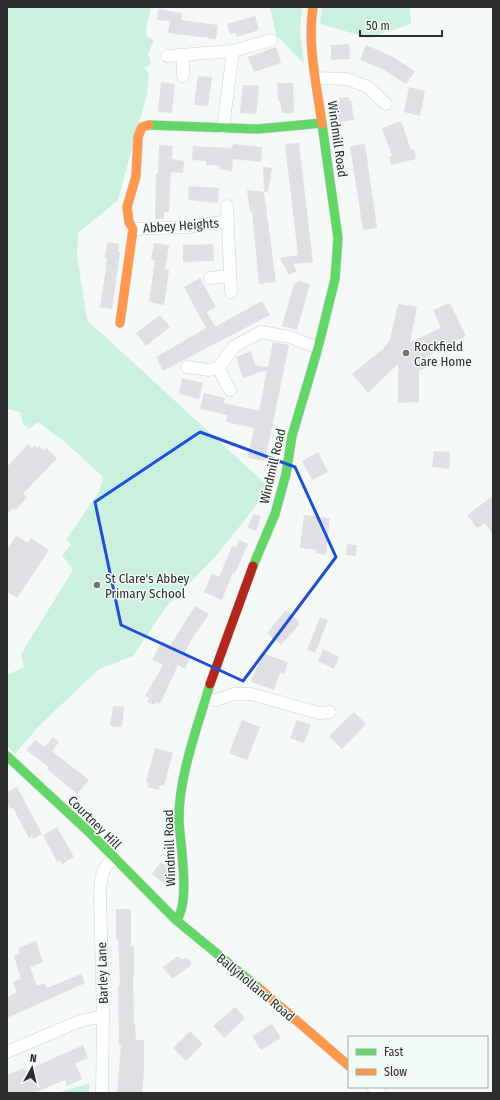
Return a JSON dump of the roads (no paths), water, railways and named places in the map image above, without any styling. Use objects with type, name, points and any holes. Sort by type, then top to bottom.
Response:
[{"type":"street","name":"Windmill Road","points":[[176,920],[180,916],[184,889],[178,820],[181,793],[205,699],[242,593],[275,514],[286,474],[292,436],[303,394],[318,348],[335,279],[338,238],[312,42],[311,20],[313,7]]},
{"type":"street","points":[[167,56],[233,51],[270,40]]},
{"type":"street","points":[[222,128],[233,51]]},
{"type":"street","points":[[183,55],[183,76]]},
{"type":"street","points":[[316,78],[347,79],[368,87],[386,104]]},
{"type":"street","name":"Abbey Heights","points":[[120,323],[133,229],[129,222],[127,207],[136,176],[138,137],[142,127],[150,125],[270,130],[322,123]]},
{"type":"street","name":"Abbey Heights","points":[[227,206],[231,292]]},
{"type":"street","name":"Abbey Heights","points":[[133,229],[188,227],[228,221]]},
{"type":"street","points":[[210,278],[230,276]]},
{"type":"street","points":[[187,367],[209,370],[218,368],[235,346],[261,332],[290,337],[318,348]]},
{"type":"street","points":[[218,368],[230,390]]},
{"type":"street","points":[[205,699],[216,700],[234,694],[251,694],[299,708],[319,712],[330,712]]},
{"type":"street","name":"Courtney Hill","points":[[7,756],[90,833],[114,860],[162,908]]},
{"type":"street","name":"Barley Lane","points":[[102,1093],[103,1016],[100,896],[101,878],[105,867],[108,862],[114,860]]},
{"type":"street","name":"Ballyholland Road","points":[[162,908],[258,987],[348,1065]]},
{"type":"street","points":[[7,1052],[80,1021],[103,1016]]},
{"type":"place","name":"Rockfield Care Home","points":[[406,353]]},
{"type":"place","name":"St Clare's Abbey Primary School","points":[[97,585]]}]
